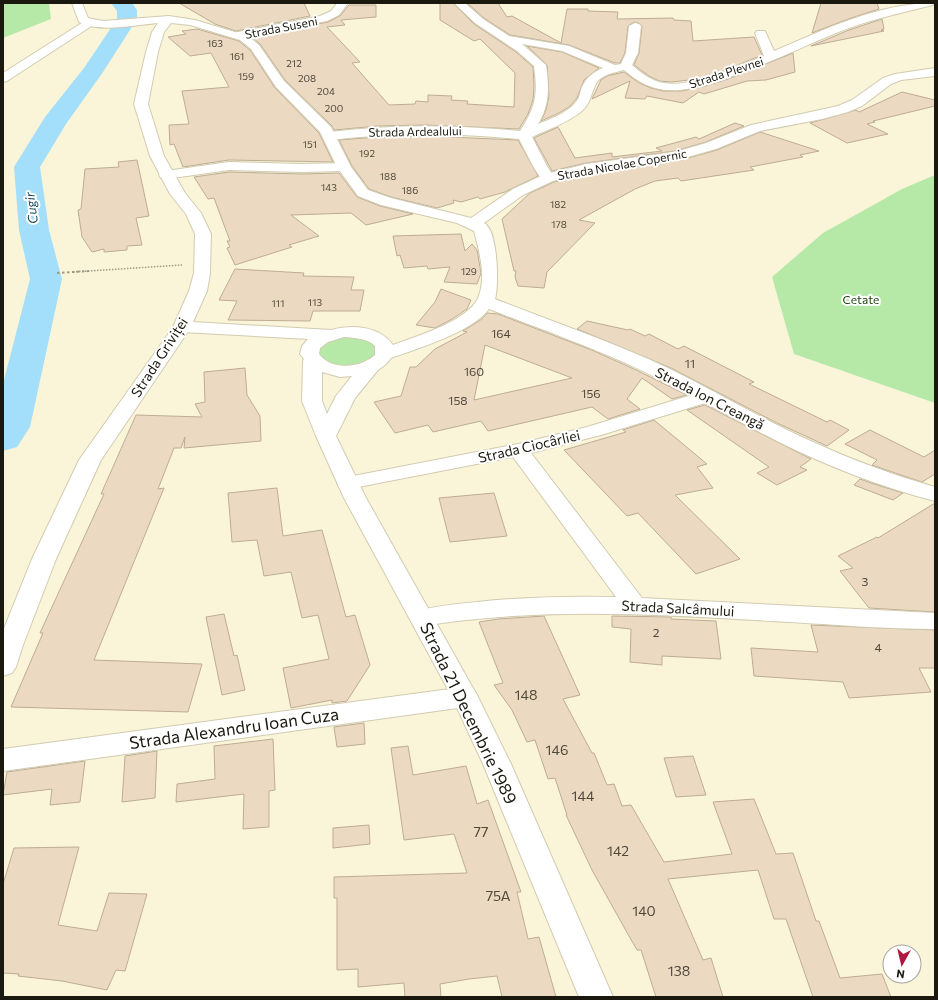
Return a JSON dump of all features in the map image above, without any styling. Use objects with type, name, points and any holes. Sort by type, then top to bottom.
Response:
[{"type":"street","points":[[77,3],[83,20],[88,23],[103,24],[138,22],[166,14],[238,35],[252,44],[280,84],[315,118],[330,136],[344,167],[363,193],[386,202],[462,219],[481,228],[488,257],[489,282],[486,301],[476,313],[462,322],[361,369],[328,369],[278,332]]},
{"type":"street","name":"Strada Suseni","points":[[238,35],[323,19],[335,13],[343,3]]},
{"type":"street","points":[[459,3],[479,21],[508,39],[540,65],[544,86],[537,115],[524,135]]},
{"type":"street","name":"Strada Plevnei","points":[[508,39],[565,48],[620,67],[652,84],[670,87],[703,81],[770,57],[851,23],[929,3]]},
{"type":"street","name":"Strada Griviței","points":[[3,667],[10,645],[44,559],[90,460],[182,327],[198,291],[202,273],[203,234],[193,214],[166,175],[157,156],[141,104],[152,52],[158,32],[163,24],[166,14]]},
{"type":"street","points":[[3,78],[88,23]]},
{"type":"street","points":[[524,135],[558,120],[571,112],[583,101],[588,86],[593,79],[598,75],[620,67],[632,53],[635,26]]},
{"type":"street","points":[[761,33],[770,57]]},
{"type":"street","name":"Strada Nicolae Copernic","points":[[474,224],[518,192],[548,178],[586,168],[676,156],[711,146],[756,128],[822,116],[843,109],[857,102],[887,81],[899,77],[935,72]]},
{"type":"street","name":"Strada Ardealului","points":[[330,136],[432,128],[524,135]]},
{"type":"street","points":[[524,135],[541,168],[548,178]]},
{"type":"street","points":[[166,175],[228,166],[302,168],[344,167]]},
{"type":"street","name":"Strada Ion Creangă","points":[[486,301],[615,352],[708,396],[785,437],[826,456],[935,494]]},
{"type":"street","points":[[182,327],[331,334],[355,332],[375,337],[382,342],[385,348],[378,360],[346,396],[326,436]]},
{"type":"street","points":[[311,356],[316,341],[331,334]]},
{"type":"street","name":"Strada 21 Decembrie 1989","points":[[311,356],[312,401],[326,436],[348,484],[465,698],[497,764],[596,997]]},
{"type":"street","name":"Strada Ciocârliei","points":[[348,484],[518,450],[594,431],[708,396]]},
{"type":"street","points":[[518,450],[634,605]]},
{"type":"street","name":"Strada Salcâmului","points":[[422,618],[454,612],[512,607],[585,604],[634,605],[826,617],[935,621]]},
{"type":"street","name":"Strada Alexandru Ioan Cuza","points":[[3,760],[465,698]]},
{"type":"path","points":[[57,273],[202,263]]},
{"type":"green space","points":[[3,3],[49,3],[51,19],[3,38]]},
{"type":"green space","name":"Cetate","points":[[935,175],[935,403],[794,354],[772,277],[823,233],[902,189]]},
{"type":"green space","points":[[349,337],[357,337],[374,344],[377,347],[375,357],[349,366],[338,366],[323,361],[318,353],[326,342]]},
{"type":"building","points":[[179,3],[304,3],[310,16],[236,31],[215,24]]},
{"type":"building","points":[[440,3],[453,3],[474,24],[516,52],[533,67],[533,100],[528,114],[519,129],[425,125],[378,126],[334,130],[332,126],[285,80],[260,44],[252,37],[328,22],[340,16],[349,5],[376,5],[376,17],[341,20],[345,25],[327,27],[360,62],[352,63],[389,105],[415,104],[416,101],[428,102],[428,95],[452,96],[451,100],[468,101],[467,104],[514,107],[515,73],[480,39],[474,41],[440,20]]},
{"type":"building","points":[[467,3],[498,3],[507,17],[512,16],[561,43],[567,9],[588,9],[588,11],[618,12],[617,19],[673,18],[674,20],[691,21],[693,41],[754,37],[762,55],[726,70],[698,79],[671,82],[659,81],[634,65],[639,53],[642,26],[639,23],[634,22],[628,26],[625,53],[620,63],[615,63],[569,45],[510,35],[484,18]]},
{"type":"building","points":[[821,3],[877,3],[879,9],[812,33]]},
{"type":"building","points":[[882,19],[884,29],[881,30],[884,31],[811,46],[849,30]]},
{"type":"building","points":[[197,29],[239,41],[250,50],[275,88],[319,133],[333,162],[229,160],[183,167],[174,144],[170,145],[169,125],[189,124],[182,91],[229,87],[211,53],[190,56],[168,37],[186,34],[182,31]]},
{"type":"building","points":[[527,46],[562,52],[599,68],[584,80],[577,98],[569,107],[541,121],[546,110],[549,96],[547,65]]},
{"type":"building","points":[[793,53],[795,72],[766,80],[747,81],[704,94],[699,92],[683,103],[647,96],[645,99],[625,98],[630,81],[592,99],[601,80],[607,76],[624,72],[639,83],[651,88],[663,91],[681,91],[702,87],[728,79]]},
{"type":"building","points":[[902,92],[935,100],[935,106],[873,121],[875,122],[867,124],[888,134],[847,143],[810,123],[856,110],[859,112]]},
{"type":"building","points":[[735,123],[744,126],[706,142],[675,151],[586,163],[552,171],[534,138],[558,127],[575,158],[612,153],[612,157],[662,151],[656,148],[696,137],[699,139]]},
{"type":"building","points":[[760,132],[819,151],[800,155],[803,157],[750,167],[754,170],[681,181],[678,178],[655,181],[635,189],[579,220],[595,223],[547,272],[544,288],[518,286],[515,277],[516,271],[514,271],[502,219],[530,193],[554,182],[587,173],[681,160],[717,150]]},
{"type":"building","points":[[424,136],[518,140],[538,176],[505,192],[480,199],[478,197],[461,202],[453,200],[454,203],[437,208],[391,197],[369,189],[352,166],[339,140],[377,137]]},
{"type":"building","points":[[137,160],[149,216],[136,218],[142,245],[127,246],[127,250],[104,252],[104,249],[92,252],[82,237],[78,210],[81,209],[85,169],[119,167],[118,162]]},
{"type":"building","points":[[229,172],[302,174],[339,173],[357,197],[380,206],[413,214],[366,225],[351,213],[291,215],[319,236],[289,245],[292,247],[235,265],[227,248],[230,247],[227,241],[230,241],[214,198],[208,199],[194,177]]},
{"type":"building","points":[[461,234],[465,251],[472,244],[477,250],[481,273],[477,284],[444,282],[450,267],[428,269],[427,266],[404,268],[400,255],[397,256],[393,236]]},
{"type":"building","points":[[235,269],[304,273],[303,276],[354,277],[351,290],[364,290],[360,311],[313,311],[310,321],[228,320],[237,301],[219,300]]},
{"type":"building","points":[[441,289],[471,300],[467,309],[435,328],[416,325],[435,302]]},
{"type":"building","points":[[487,313],[498,314],[594,351],[687,395],[672,399],[642,378],[627,399],[640,409],[608,419],[592,407],[488,431],[481,421],[433,432],[428,425],[395,433],[374,402],[401,396],[410,367],[416,367],[435,349],[467,332],[463,331],[482,319]],"holes":[[[485,345],[572,378],[474,400]]]},
{"type":"building","points":[[587,321],[628,330],[630,329],[645,336],[649,334],[678,349],[684,346],[754,382],[749,384],[827,422],[830,420],[849,430],[827,446],[777,423],[671,368],[577,329]]},
{"type":"building","points":[[245,368],[247,395],[260,416],[261,441],[184,448],[185,437],[181,448],[174,448],[158,489],[164,488],[94,660],[202,664],[188,712],[11,707],[43,633],[40,633],[104,494],[101,494],[136,415],[202,417],[195,404],[205,402],[204,372]]},
{"type":"building","points":[[705,405],[811,459],[800,467],[807,470],[777,485],[757,473],[769,467],[687,410]]},
{"type":"building","points":[[654,420],[707,464],[697,467],[713,488],[675,495],[740,559],[696,574],[638,513],[627,516],[564,450],[626,432],[623,430]]},
{"type":"building","points":[[870,430],[924,457],[935,450],[935,474],[922,482],[904,476],[872,465],[877,460],[845,444]]},
{"type":"building","points":[[860,479],[903,493],[893,500],[854,485]]},
{"type":"building","points":[[277,488],[283,536],[322,530],[346,617],[355,615],[370,665],[347,701],[332,703],[332,700],[291,708],[283,668],[329,659],[318,615],[302,618],[291,572],[264,576],[257,540],[232,542],[228,493]]},
{"type":"building","points":[[494,493],[507,536],[450,542],[439,498]]},
{"type":"building","points":[[935,503],[935,612],[869,608],[840,571],[853,568],[838,556],[877,537],[878,538]]},
{"type":"building","points":[[224,614],[234,656],[237,655],[245,690],[222,695],[206,617]]},
{"type":"building","points":[[544,616],[580,695],[563,699],[592,753],[594,753],[607,785],[614,784],[622,806],[631,805],[664,862],[732,854],[713,802],[754,799],[776,854],[793,853],[816,921],[819,921],[840,978],[882,974],[882,984],[886,984],[891,997],[813,997],[786,919],[774,919],[758,870],[668,879],[703,960],[711,958],[723,997],[656,997],[641,950],[637,950],[592,870],[566,815],[555,778],[548,779],[535,740],[527,742],[512,710],[494,685],[503,683],[479,622],[498,619]]},
{"type":"building","points":[[612,616],[671,617],[671,619],[716,621],[721,659],[662,656],[662,665],[630,662],[631,629],[612,627]]},
{"type":"building","points":[[811,625],[935,630],[935,668],[919,668],[931,692],[849,698],[843,682],[754,676],[751,648],[818,652]]},
{"type":"building","points":[[364,723],[365,744],[337,747],[334,727]]},
{"type":"building","points":[[273,739],[275,790],[269,791],[269,827],[243,829],[244,794],[176,802],[177,784],[215,779],[214,746]]},
{"type":"building","points":[[408,746],[413,775],[466,766],[477,804],[488,800],[521,892],[517,892],[528,939],[539,937],[556,997],[502,997],[497,976],[440,984],[441,997],[405,997],[404,983],[358,987],[358,969],[337,970],[337,898],[334,898],[334,877],[467,873],[454,834],[404,840],[391,748]]},
{"type":"building","points":[[157,751],[155,798],[122,802],[125,756]]},
{"type":"building","points":[[693,756],[706,795],[676,797],[664,758]]},
{"type":"building","points":[[85,761],[80,802],[50,805],[52,789],[3,795],[7,772]]},
{"type":"building","points":[[369,825],[370,844],[333,848],[333,828]]},
{"type":"building","points":[[79,847],[58,925],[97,931],[109,893],[147,894],[125,971],[116,970],[107,990],[62,981],[3,973],[3,884],[14,848]]},
{"type":"waterway","name":"Cugir","points":[[3,439],[11,427],[46,279],[34,230],[27,167],[54,122],[92,72],[127,19],[127,10],[121,3]]}]
